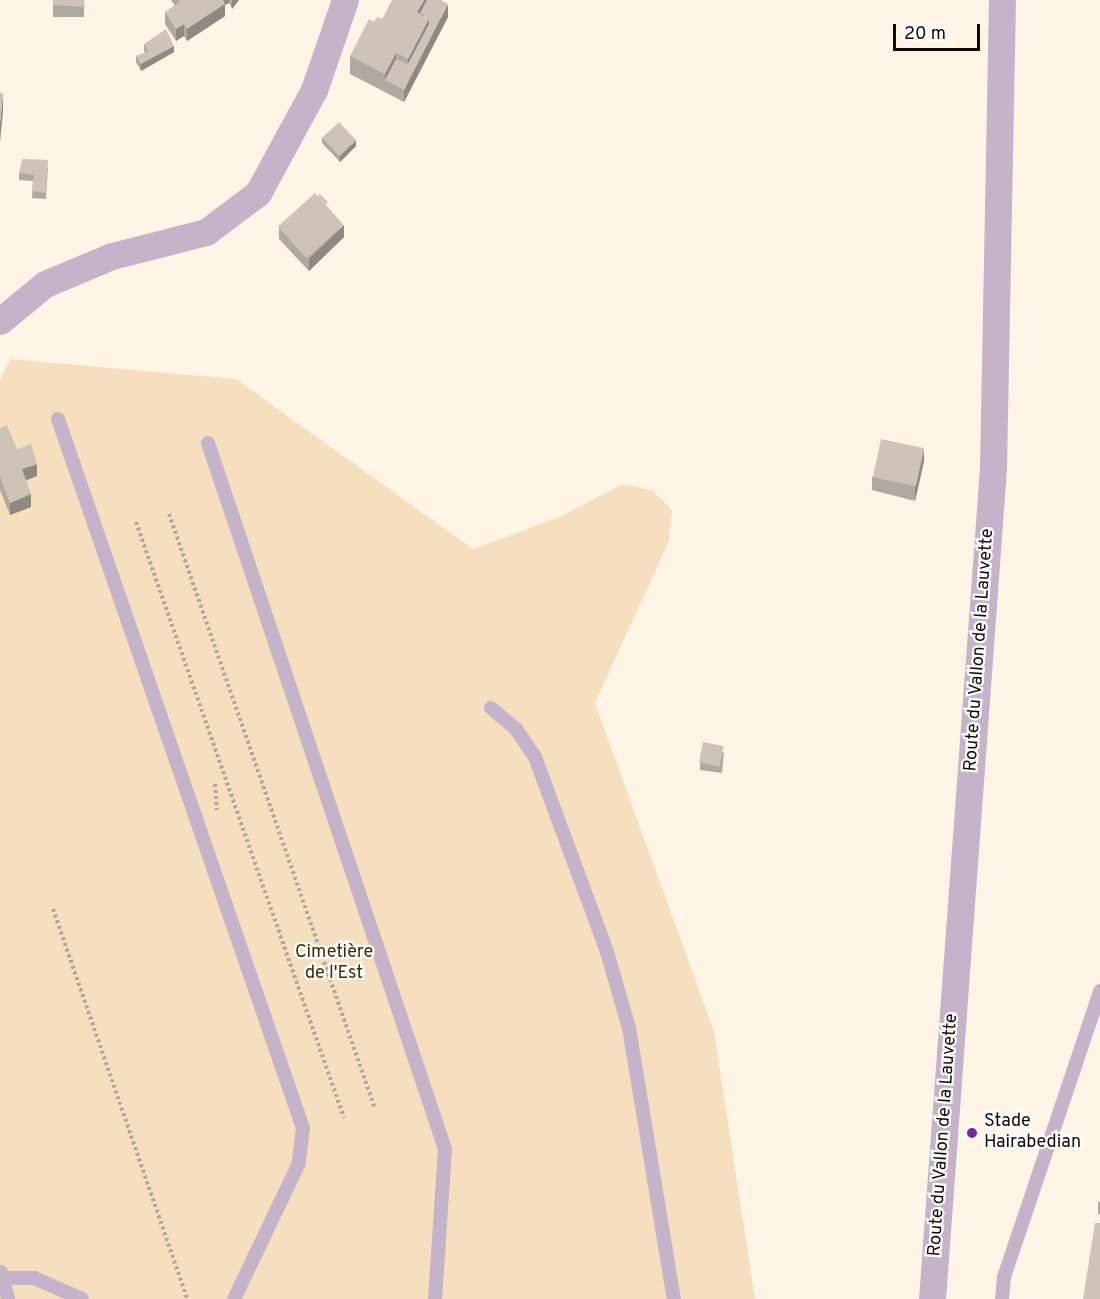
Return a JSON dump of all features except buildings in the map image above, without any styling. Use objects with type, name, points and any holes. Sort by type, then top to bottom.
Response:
[{"type":"street","points":[[0,321],[45,284],[112,256],[206,232],[258,193],[314,90],[345,0]]},
{"type":"street","name":"Route du Vallon de la Lauvette","points":[[932,1299],[993,468],[1002,0]]},
{"type":"lane","points":[[58,419],[303,1128],[299,1163],[234,1299]]},
{"type":"lane","points":[[208,443],[442,1137],[446,1180],[435,1299]]},
{"type":"lane","points":[[491,708],[516,729],[535,757],[607,952],[629,1028],[674,1299]]},
{"type":"lane","points":[[1002,1299],[1004,1277],[1100,991]]},
{"type":"lane","points":[[8,1299],[1,1274],[34,1278],[82,1299]]},
{"type":"path","points":[[169,514],[375,1109]]},
{"type":"path","points":[[136,522],[344,1118]]},
{"type":"path","points":[[216,784],[218,817]]},
{"type":"path","points":[[53,909],[187,1299]]},
{"type":"green space","name":"Cimetière de l'Est","points":[[10,359],[236,379],[473,549],[557,518],[623,484],[651,490],[672,510],[669,541],[595,703],[714,1031],[755,1299],[0,1299],[0,379]]},
{"type":"place","name":"Stade Hairabedian","points":[[972,1133]]}]
